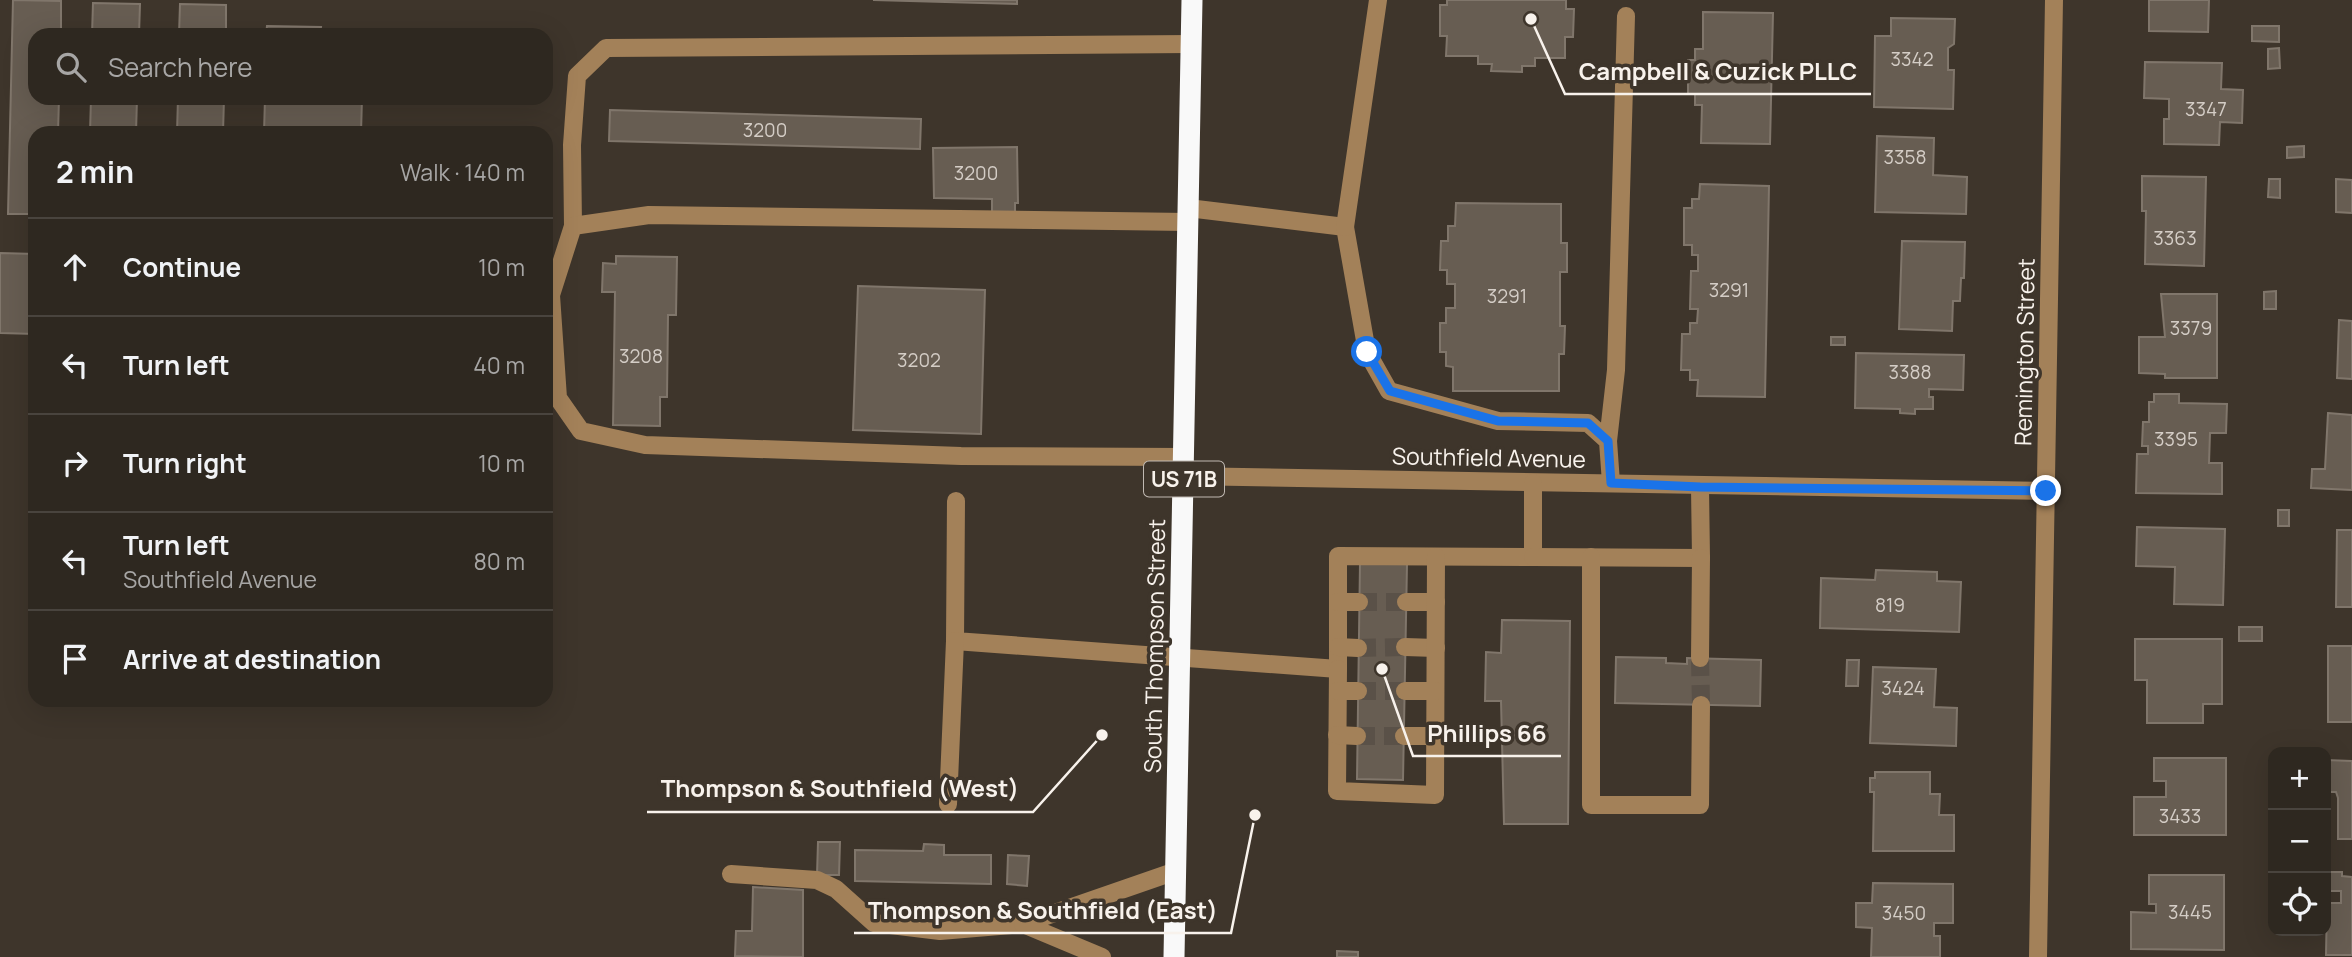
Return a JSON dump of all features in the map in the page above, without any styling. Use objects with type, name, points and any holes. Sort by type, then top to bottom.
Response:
[{"type":"highway","name":"South Thompson Street","points":[[1174,957],[1192,0]]},
{"type":"street","points":[[1378,0],[1345,227],[1367,352],[1390,391],[1498,421],[1588,423],[1608,441]]},
{"type":"street","name":"Remington Street","points":[[2038,957],[2054,0]]},
{"type":"street","points":[[1611,483],[1608,441],[1616,370],[1626,16]]},
{"type":"street","name":"Southfield Avenue","points":[[553,289],[573,226],[572,145],[577,76],[606,48],[1192,44]]},
{"type":"street","points":[[573,226],[649,215],[1188,215],[1345,227]]},
{"type":"street","name":"Southfield Avenue","points":[[553,324],[558,398],[581,431],[645,445],[961,456],[1533,483],[2046,491]]},
{"type":"street","points":[[1533,483],[1533,557]]},
{"type":"street","points":[[1700,487],[1700,659]]},
{"type":"street","points":[[948,804],[955,641],[956,501]]},
{"type":"street","points":[[1436,557],[1435,795],[1337,791],[1338,556],[1700,558]]},
{"type":"street","points":[[1591,557],[1591,805],[1700,805],[1700,705]]},
{"type":"street","points":[[1338,602],[1359,602]]},
{"type":"street","points":[[1406,602],[1436,602]]},
{"type":"street","points":[[955,641],[1338,669]]},
{"type":"street","points":[[1338,647],[1359,648]]},
{"type":"street","points":[[1405,648],[1436,648]]},
{"type":"street","points":[[1338,691],[1358,691]]},
{"type":"street","points":[[1405,691],[1435,691]]},
{"type":"street","points":[[1337,735],[1357,736]]},
{"type":"street","points":[[1404,736],[1435,736]]},
{"type":"street","points":[[731,874],[817,880],[836,889],[874,922],[940,931],[1023,924],[1176,871]]},
{"type":"street","points":[[1023,924],[1102,957]]},
{"type":"building","points":[[13,0],[61,1],[61,28],[28,28],[28,105],[59,105],[58,126],[28,126],[28,214],[8,214]]},
{"type":"building","points":[[873,0],[1017,0],[1017,4]]},
{"type":"building","points":[[1447,0],[1566,0],[1566,9],[1574,9],[1573,37],[1565,37],[1565,58],[1535,58],[1535,66],[1522,66],[1522,72],[1491,71],[1492,64],[1478,64],[1478,56],[1446,56],[1447,36],[1440,36],[1440,5],[1447,5]]},
{"type":"building","points":[[2149,0],[2209,0],[2208,32],[2149,31]]},
{"type":"building","points":[[93,3],[140,4],[139,28],[92,28]]},
{"type":"building","points":[[180,4],[226,5],[226,28],[179,28]]},
{"type":"building","points":[[1703,12],[1773,13],[1770,144],[1701,143],[1702,105],[1695,105],[1695,94],[1688,94],[1688,60],[1695,60],[1695,49],[1703,49]]},
{"type":"building","points":[[1891,18],[1955,19],[1954,44],[1948,48],[1948,70],[1954,70],[1953,109],[1874,107],[1875,36],[1891,36]]},
{"type":"building","points":[[267,26],[321,27],[321,28]]},
{"type":"building","points":[[2252,26],[2279,26],[2279,42],[2252,41]]},
{"type":"building","points":[[2279,48],[2280,68],[2268,69],[2268,49]]},
{"type":"building","points":[[2145,62],[2222,63],[2221,89],[2243,90],[2242,123],[2220,122],[2219,145],[2164,144],[2164,119],[2169,119],[2169,99],[2144,98]]},
{"type":"building","points":[[91,105],[137,105],[136,126],[90,126]]},
{"type":"building","points":[[178,105],[224,105],[223,126],[177,126]]},
{"type":"building","points":[[265,105],[362,105],[361,126],[264,126]]},
{"type":"building","points":[[610,110],[921,119],[920,149],[609,141]]},
{"type":"building","points":[[1877,136],[1934,138],[1933,175],[1967,177],[1966,214],[1875,212]]},
{"type":"building","points":[[2304,146],[2304,157],[2287,158],[2287,147]]},
{"type":"building","points":[[1017,147],[1018,203],[1015,203],[1015,216],[992,216],[992,199],[934,198],[933,148]]},
{"type":"building","points":[[2142,176],[2206,177],[2204,266],[2145,264],[2146,211],[2142,211]]},
{"type":"building","points":[[2269,179],[2280,179],[2280,198],[2268,197]]},
{"type":"building","points":[[2336,179],[2352,180],[2352,213],[2336,212]]},
{"type":"building","points":[[1700,184],[1769,186],[1765,397],[1697,396],[1698,380],[1690,380],[1690,370],[1681,370],[1682,334],[1690,334],[1690,323],[1697,323],[1698,309],[1690,309],[1691,271],[1698,271],[1698,255],[1692,255],[1692,245],[1684,245],[1684,208],[1692,208],[1692,199],[1699,199]]},
{"type":"building","points":[[1456,203],[1561,204],[1561,243],[1567,243],[1567,272],[1560,272],[1560,326],[1565,326],[1564,354],[1559,354],[1559,391],[1453,391],[1453,367],[1446,366],[1446,352],[1440,352],[1440,323],[1446,323],[1446,308],[1455,308],[1455,284],[1447,284],[1447,270],[1440,270],[1441,241],[1448,241],[1448,226],[1455,226]]},
{"type":"building","points":[[1902,241],[1965,242],[1964,278],[1961,278],[1960,301],[1953,301],[1952,331],[1899,329]]},
{"type":"building","points":[[0,253],[28,254],[28,334],[0,333]]},
{"type":"building","points":[[616,256],[677,257],[676,315],[668,315],[667,397],[660,397],[660,426],[613,425],[615,292],[602,292],[603,263],[616,264]]},
{"type":"building","points":[[858,286],[985,290],[981,434],[853,430]]},
{"type":"building","points":[[2276,291],[2276,309],[2264,309],[2264,292]]},
{"type":"building","points":[[2161,294],[2217,294],[2217,378],[2165,378],[2165,374],[2139,373],[2139,337],[2165,337]]},
{"type":"building","points":[[2339,320],[2352,321],[2352,379],[2337,378]]},
{"type":"building","points":[[1831,337],[1845,337],[1845,345],[1831,345]]},
{"type":"building","points":[[1856,353],[1964,355],[1963,390],[1929,389],[1929,397],[1933,397],[1933,409],[1915,409],[1915,414],[1900,413],[1900,409],[1855,408]]},
{"type":"building","points":[[2154,394],[2179,394],[2179,403],[2227,404],[2226,433],[2210,433],[2209,463],[2222,463],[2222,494],[2136,493],[2137,454],[2148,454],[2148,446],[2142,446],[2143,422],[2149,422],[2149,402],[2154,402]]},
{"type":"building","points":[[2328,413],[2352,415],[2352,490],[2311,488],[2312,469],[2325,469]]},
{"type":"building","points":[[2278,510],[2289,510],[2289,526],[2278,526]]},
{"type":"building","points":[[2137,527],[2225,529],[2223,605],[2174,604],[2175,567],[2136,566]]},
{"type":"building","points":[[2337,530],[2352,530],[2352,607],[2336,607]]},
{"type":"building","points":[[1360,563],[1407,564],[1403,780],[1357,779]]},
{"type":"building","points":[[1876,570],[1937,572],[1937,581],[1961,582],[1959,632],[1820,628],[1821,578],[1875,580]]},
{"type":"building","points":[[1502,620],[1570,621],[1568,824],[1504,824],[1501,701],[1485,701],[1486,652],[1501,653]]},
{"type":"building","points":[[2239,627],[2262,627],[2262,641],[2239,641]]},
{"type":"building","points":[[2135,639],[2222,639],[2222,704],[2203,704],[2203,723],[2147,723],[2147,680],[2135,680]]},
{"type":"building","points":[[2328,646],[2352,646],[2352,722],[2328,722]]},
{"type":"building","points":[[1616,657],[1666,658],[1666,663],[1687,664],[1687,658],[1761,660],[1760,706],[1615,703]]},
{"type":"building","points":[[1847,660],[1859,660],[1858,686],[1846,686]]},
{"type":"building","points":[[1873,667],[1936,669],[1934,707],[1957,708],[1956,746],[1870,743]]},
{"type":"building","points":[[2154,758],[2226,758],[2226,835],[2134,835],[2134,797],[2166,797],[2166,781],[2154,781]]},
{"type":"building","points":[[2331,760],[2352,761],[2352,839],[2338,839],[2336,792],[2331,792]]},
{"type":"building","points":[[1875,772],[1930,772],[1930,794],[1940,794],[1939,815],[1954,815],[1954,851],[1873,851],[1874,792],[1870,792],[1870,778],[1875,778]]},
{"type":"building","points":[[818,842],[840,842],[839,875],[817,875]]},
{"type":"building","points":[[924,844],[944,845],[944,855],[991,855],[991,884],[855,881],[855,850],[923,851]]},
{"type":"building","points":[[1008,855],[1029,856],[1027,886],[1007,884]]},
{"type":"building","points":[[2331,872],[2342,872],[2342,876],[2352,877],[2352,955],[2326,955],[2326,936],[2331,936],[2331,903],[2341,903],[2341,891],[2331,891]]},
{"type":"building","points":[[2149,875],[2224,875],[2224,950],[2131,949],[2131,912],[2156,913],[2156,904],[2149,904]]},
{"type":"building","points":[[1873,883],[1953,884],[1953,923],[1934,923],[1934,936],[1940,936],[1940,957],[1871,957],[1872,928],[1856,927],[1856,903],[1872,903]]},
{"type":"building","points":[[753,887],[803,890],[803,957],[735,956],[736,931],[752,931]]},
{"type":"building","points":[[1337,951],[1358,952],[1358,957],[1337,957]]},
{"type":"tunnel","points":[[1359,602],[1406,602]]},
{"type":"tunnel","points":[[1358,648],[1405,647]]},
{"type":"tunnel","points":[[1700,658],[1701,705]]},
{"type":"tunnel","points":[[1358,691],[1405,691]]},
{"type":"tunnel","points":[[1357,736],[1404,736]]},
{"type":"place","name":"Campbell & Cuzick PLLC","points":[[1531,19]]},
{"type":"place","name":"Phillips 66","points":[[1382,669]]},
{"type":"place","name":"Thompson & Southfield (West)","points":[[1102,735]]},
{"type":"place","name":"Thompson & Southfield (East)","points":[[1255,815]]},
{"type":"route","points":[[1367,352],[1390,391],[1498,421],[1588,423],[1608,441],[1611,483],[1700,487],[2046,491]]}]
